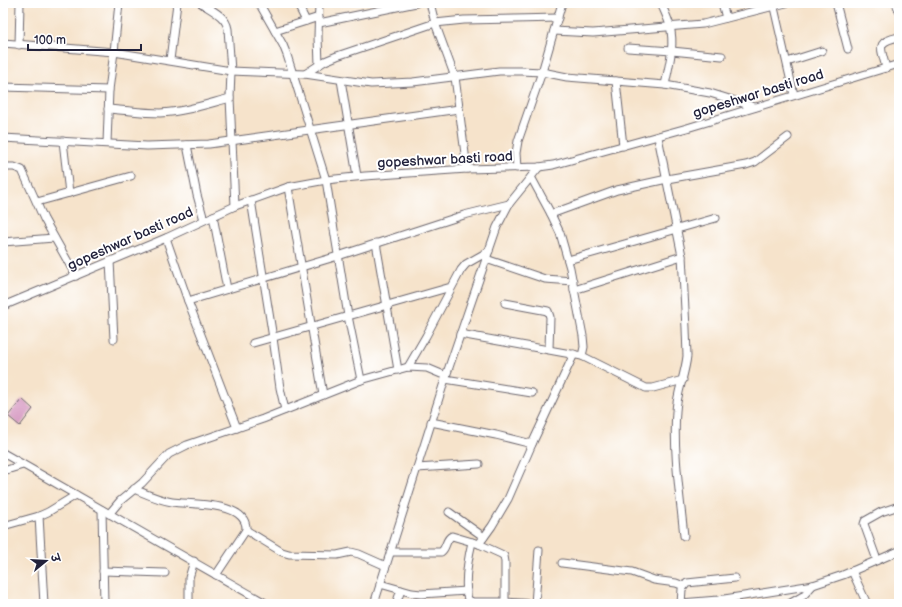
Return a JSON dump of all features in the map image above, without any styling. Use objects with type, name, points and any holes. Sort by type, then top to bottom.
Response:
[{"type":"street","points":[[19,45],[20,3]]},
{"type":"street","points":[[107,143],[109,90],[119,3]]},
{"type":"street","points":[[170,60],[177,3]]},
{"type":"street","points":[[201,3],[224,19],[228,25],[231,71],[231,142],[235,206]]},
{"type":"street","points":[[259,3],[283,45],[326,180],[348,316],[361,380]]},
{"type":"street","points":[[298,3],[306,21]]},
{"type":"street","points":[[319,3],[319,65]]},
{"type":"street","points":[[275,31],[306,21],[416,3]]},
{"type":"street","points":[[430,3],[435,23],[454,77],[467,169]]},
{"type":"street","points":[[516,168],[518,141],[542,72],[562,3]]},
{"type":"street","points":[[661,3],[670,26],[672,51],[665,85]]},
{"type":"street","points":[[722,3],[726,18]]},
{"type":"street","points":[[554,31],[593,33],[703,24],[773,5],[786,3]]},
{"type":"street","points":[[836,3],[848,49]]},
{"type":"street","points":[[896,3],[899,10]]},
{"type":"street","points":[[773,5],[794,95]]},
{"type":"street","points":[[305,74],[337,56],[435,23],[464,20],[558,18]]},
{"type":"street","points":[[886,68],[881,46],[883,42],[899,38]]},
{"type":"street","points":[[3,43],[114,52],[231,71],[305,74],[370,84],[390,84],[499,71],[542,72],[567,76],[665,85],[710,93],[755,107]]},
{"type":"street","points":[[628,48],[722,56]]},
{"type":"street","points":[[786,62],[822,51]]},
{"type":"street","name":"gopeshwar basti road","points":[[3,306],[166,238],[235,206],[288,188],[326,180],[357,176],[467,169],[539,167],[553,165],[658,136],[899,64]]},
{"type":"street","points":[[341,80],[357,176]]},
{"type":"street","points":[[616,81],[623,146]]},
{"type":"street","points":[[3,87],[109,90]]},
{"type":"street","points":[[108,109],[174,112],[230,98]]},
{"type":"street","points":[[3,138],[147,146],[187,145],[231,142],[311,129],[459,109]]},
{"type":"street","points":[[658,136],[682,256],[687,342],[686,370],[678,397],[676,411],[676,454],[684,536]]},
{"type":"street","points":[[551,214],[604,194],[667,179],[746,165],[755,162],[788,137]]},
{"type":"street","points":[[63,141],[69,193]]},
{"type":"street","points":[[187,145],[197,195],[204,220]]},
{"type":"street","points":[[3,167],[14,167],[22,170],[54,238],[76,276]]},
{"type":"street","points":[[374,604],[445,377],[497,226],[509,204],[539,167]]},
{"type":"street","points":[[37,202],[131,176]]},
{"type":"street","points":[[531,177],[560,233],[573,281],[584,342],[532,444],[508,499],[484,537],[476,543],[468,556],[467,591],[470,602],[536,604],[539,550]]},
{"type":"street","points":[[288,188],[323,395]]},
{"type":"street","points":[[251,200],[280,388],[285,410]]},
{"type":"street","points":[[188,301],[338,256],[464,215],[509,204]]},
{"type":"street","points":[[213,216],[227,289]]},
{"type":"street","points":[[568,260],[716,218]]},
{"type":"street","points":[[3,242],[54,238]]},
{"type":"street","points":[[166,238],[188,301],[237,428]]},
{"type":"street","points":[[376,243],[398,370]]},
{"type":"street","points":[[408,367],[461,270],[466,264],[489,251]]},
{"type":"street","points":[[574,290],[682,256]]},
{"type":"street","points":[[486,259],[545,279],[573,281]]},
{"type":"street","points":[[110,261],[114,339]]},
{"type":"street","points":[[253,344],[451,287]]},
{"type":"street","points":[[505,303],[548,311],[550,317],[549,349]]},
{"type":"street","points":[[460,334],[578,355],[646,388],[653,388],[683,380]]},
{"type":"street","points":[[109,514],[120,501],[169,454],[177,449],[285,410],[361,380],[408,367],[427,368],[445,377],[532,393]]},
{"type":"street","points":[[431,422],[502,436],[532,444]]},
{"type":"street","points":[[3,453],[267,604]]},
{"type":"street","points":[[417,468],[479,464]]},
{"type":"street","points":[[3,470],[23,465]]},
{"type":"street","points":[[134,489],[166,501],[225,507],[242,517],[245,521],[246,530],[216,575]]},
{"type":"street","points":[[3,526],[39,516],[76,495]]},
{"type":"street","points":[[877,560],[864,524],[865,521],[881,512],[899,506]]},
{"type":"street","points":[[102,510],[104,604]]},
{"type":"street","points":[[449,512],[484,537]]},
{"type":"street","points":[[39,516],[44,604]]},
{"type":"street","points":[[246,530],[282,552],[289,554],[337,554],[351,552],[386,566]]},
{"type":"street","points":[[390,552],[441,552],[444,550],[447,540],[452,536],[476,543],[504,556],[505,602]]},
{"type":"street","points":[[735,578],[691,582],[684,586],[681,593],[681,604],[718,600],[813,585],[852,571],[899,551]]},
{"type":"street","points":[[189,604],[189,578],[194,561]]},
{"type":"street","points":[[562,563],[632,572],[654,580],[676,583],[684,586]]},
{"type":"street","points":[[103,571],[165,573]]},
{"type":"street","points":[[852,571],[867,604]]},
{"type":"street","points":[[380,584],[412,594],[467,591]]},
{"type":"street","points":[[789,604],[803,596],[813,585]]},
{"type":"street","points":[[396,604],[401,590]]},
{"type":"building","points":[[22,399],[33,409],[20,426],[8,416]]}]
